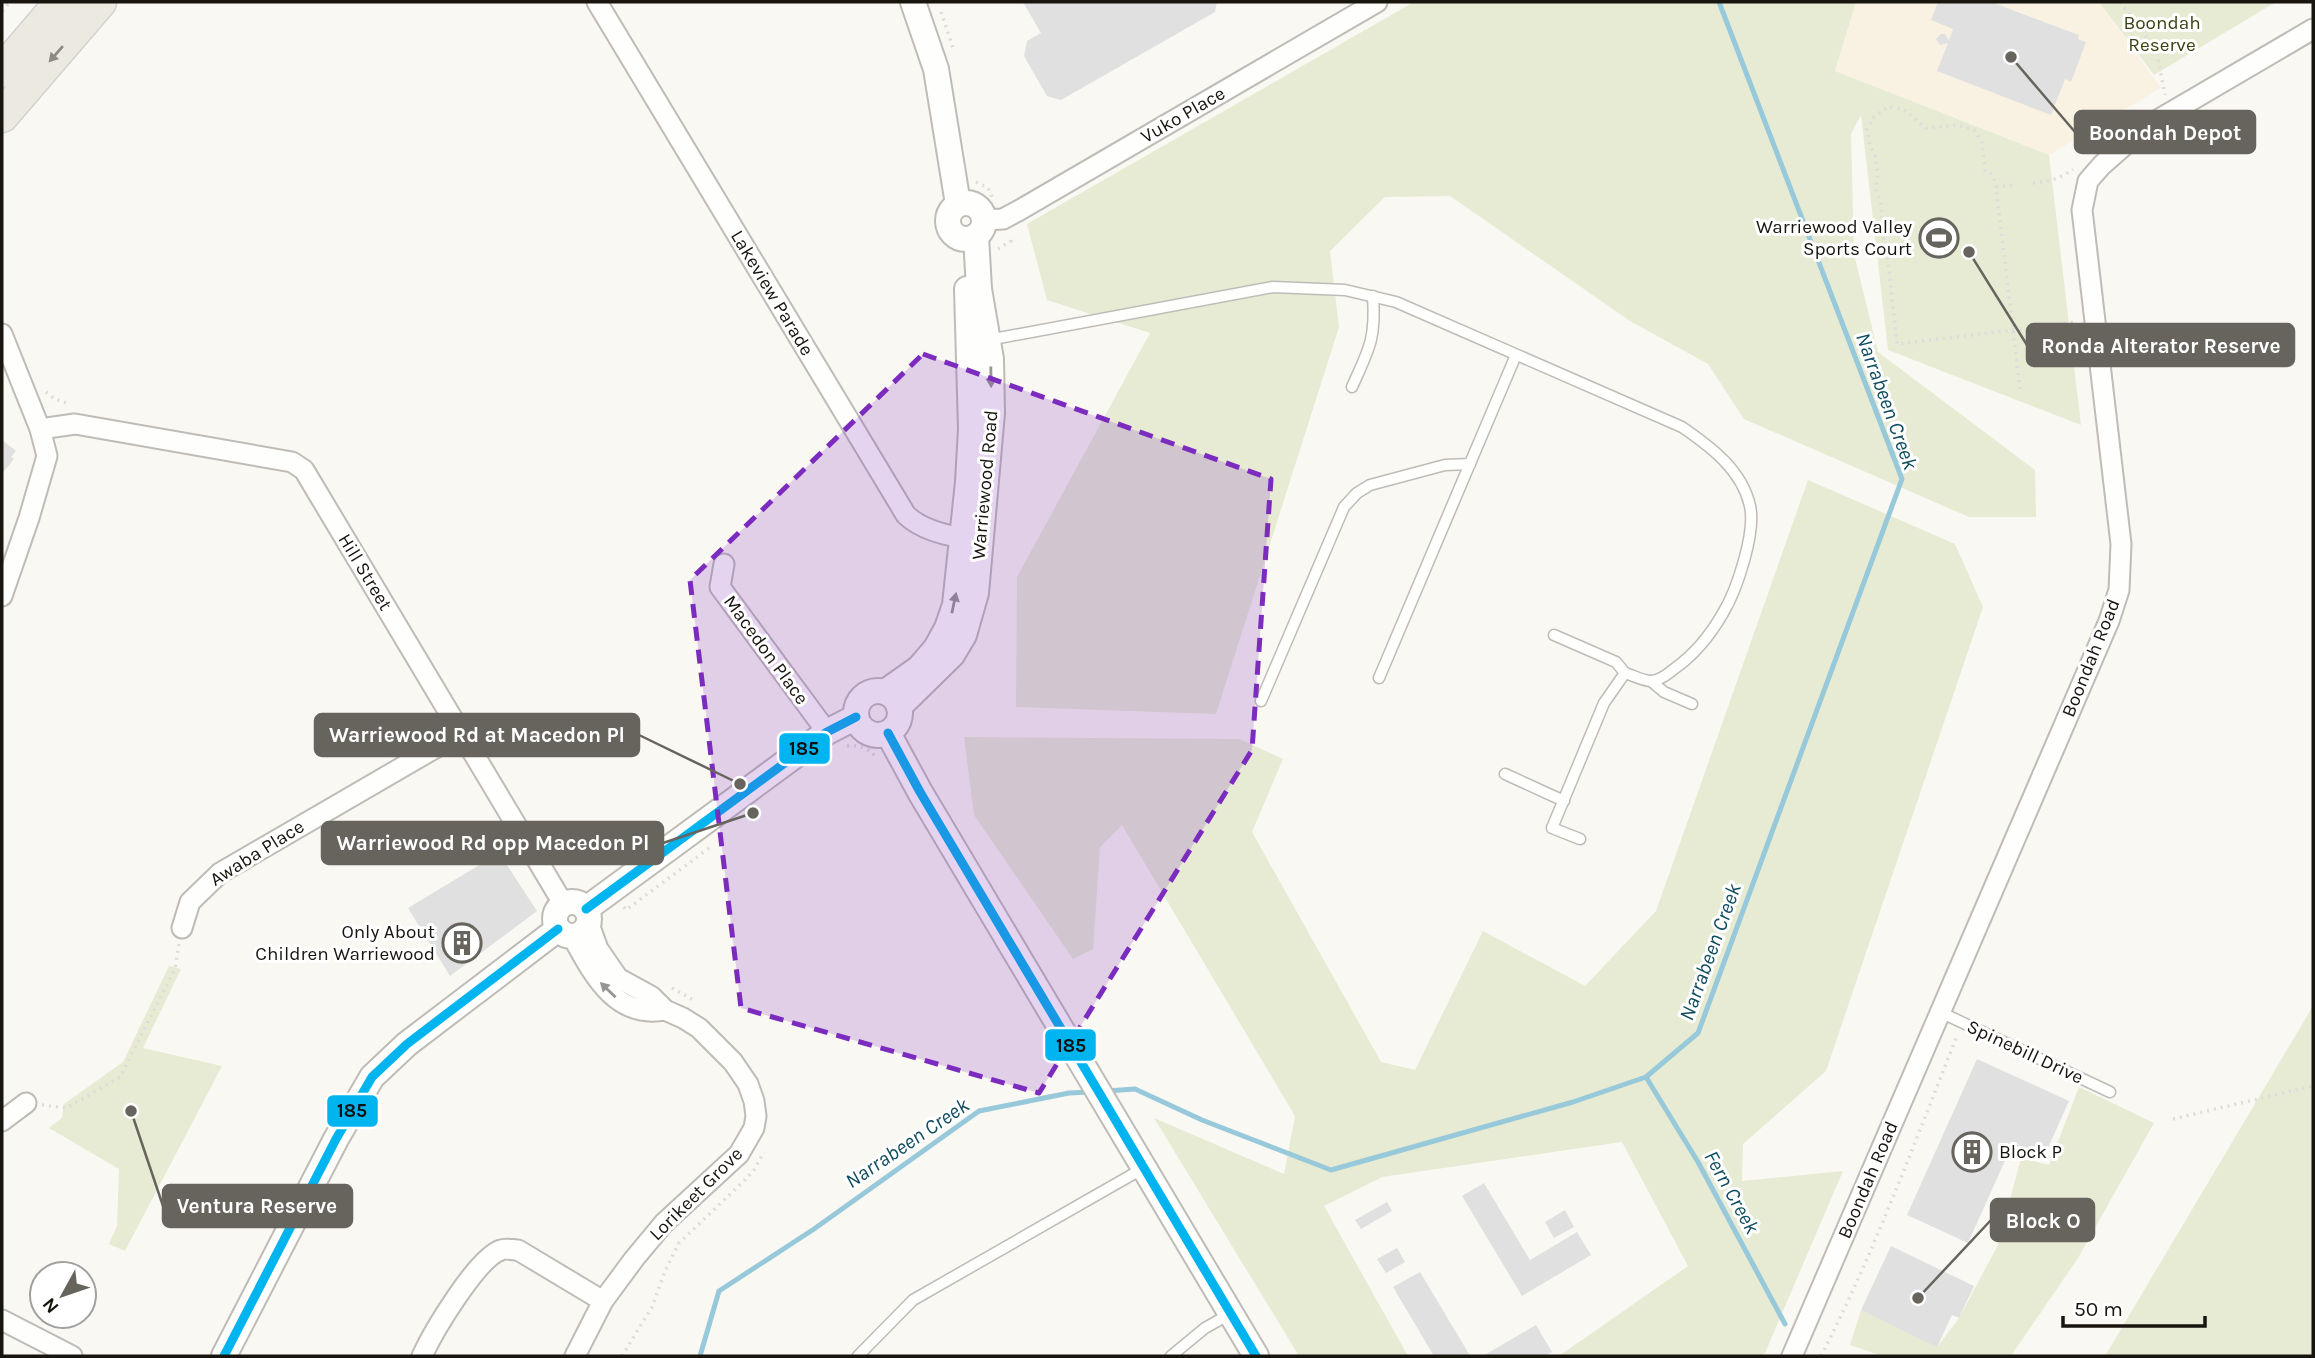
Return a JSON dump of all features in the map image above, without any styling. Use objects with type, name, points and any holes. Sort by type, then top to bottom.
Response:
[{"type":"highway","points":[[2,71],[61,2]]},
{"type":"highway","points":[[2,116],[100,2]]},
{"type":"street","name":"Lakeview Parade","points":[[597,2],[906,515],[915,523],[933,531],[971,539]]},
{"type":"street","points":[[913,2],[936,69],[958,204],[952,209],[948,223],[956,237],[975,232]]},
{"type":"street","name":"Vuko Place","points":[[975,232],[1018,211],[1377,2]]},
{"type":"street","name":"Boondah Road","points":[[1791,1356],[2109,621],[2119,590],[2121,544],[2082,210],[2088,181],[2144,128],[2313,29]]},
{"type":"street","name":"Warriewood Road","points":[[971,539],[968,482],[975,232]]},
{"type":"street","name":"Warriewood Road","points":[[892,700],[942,639],[955,605],[971,539],[992,413],[988,340],[979,289],[975,232]]},
{"type":"street","points":[[2,334],[40,429],[47,456],[2,596]]},
{"type":"street","name":"Hill Street","points":[[40,429],[75,424],[292,462],[304,470],[574,921]]},
{"type":"street","name":"Macedon Place","points":[[724,564],[720,587],[832,741]]},
{"type":"street","points":[[872,692],[892,700],[898,722],[888,733],[875,735],[868,733],[858,724],[856,717],[858,704],[866,694],[872,692]]},
{"type":"street","points":[[225,1356],[336,1139],[372,1077],[407,1044],[574,921],[832,741],[856,717]]},
{"type":"street","name":"Awaba Place","points":[[181,928],[190,902],[220,873],[461,733]]},
{"type":"street","points":[[888,733],[920,792],[1256,1356]]},
{"type":"street","name":"Lorikeet Grove","points":[[574,921],[598,981],[618,1000],[634,1009],[649,1013],[665,1010],[699,1028],[741,1073],[754,1101],[756,1116],[754,1128],[739,1154],[664,1223],[603,1301],[575,1356]]},
{"type":"street","points":[[2,1122],[26,1103]]},
{"type":"street","points":[[422,1356],[435,1329],[459,1295],[489,1257],[503,1249],[518,1250],[603,1301]]},
{"type":"street","points":[[2,1320],[72,1356]]},
{"type":"lane","points":[[988,340],[1273,287],[1345,290],[1396,302],[1682,427],[1712,448],[1734,471],[1750,505],[1752,528],[1741,568],[1724,612],[1703,642],[1684,662],[1664,676],[1651,681]]},
{"type":"lane","points":[[1352,387],[1372,342],[1375,323],[1373,296]]},
{"type":"lane","points":[[1379,678],[1516,355]]},
{"type":"lane","points":[[1261,701],[1344,507],[1357,493],[1370,485],[1445,465],[1470,464]]},
{"type":"lane","points":[[1554,635],[1616,662],[1625,673],[1651,681],[1664,692],[1692,704]]},
{"type":"lane","points":[[1580,839],[1552,828],[1604,704],[1625,673]]},
{"type":"lane","points":[[1505,774],[1564,801]]},
{"type":"lane","name":"Spinebill Drive","points":[[1940,1012],[2110,1092]]},
{"type":"lane","points":[[858,1356],[913,1300],[1144,1168]]},
{"type":"lane","points":[[1171,1356],[1205,1328],[1230,1314]]},
{"type":"path","points":[[2,10],[10,2]]},
{"type":"path","points":[[2120,2],[2156,49],[2169,112]]},
{"type":"path","points":[[2020,388],[2013,330],[1996,187],[1993,175],[1984,170],[1982,143],[1975,130],[1958,125],[1926,128],[1903,108],[1888,107],[1874,117],[1867,130],[1878,174],[1876,190],[1881,202],[1884,249],[1888,261],[1897,344],[2013,330],[2030,328]]},
{"type":"path","points":[[2033,183],[2066,175],[2081,163]]},
{"type":"path","points":[[1996,187],[2012,185]]},
{"type":"path","points":[[2050,325],[2079,322]]},
{"type":"path","points":[[832,741],[845,746],[867,748],[878,759]]},
{"type":"path","points":[[626,910],[714,844]]},
{"type":"path","points":[[26,1103],[66,1108],[120,1077],[175,969],[181,928]]},
{"type":"path","points":[[1821,1356],[1842,1317],[1883,1223],[1962,1023]]},
{"type":"path","points":[[2173,1119],[2313,1086]]},
{"type":"highlighted area","points":[[923,354],[1271,479],[1252,750],[1039,1093],[741,1008],[690,580]]},
{"type":"shaded area","points":[[1856,2],[2099,2],[2161,88],[2049,155],[1835,71]]},
{"type":"green space","points":[[1414,2],[1856,2],[1835,71],[2049,155],[2081,425],[1888,350],[1861,115],[1851,134],[1854,254],[1878,352],[2035,470],[2036,517],[1969,517],[1744,419],[1708,364],[1630,321],[1450,196],[1385,197],[1330,251],[1339,327],[1216,714],[1016,707],[1017,577],[1150,333],[1047,300],[1027,224]]},
{"type":"green space","name":"Boondah Reserve","points":[[2099,2],[2276,2],[2154,75]]},
{"type":"green space","points":[[1808,480],[1955,544],[1983,607],[1826,1071],[1743,1144],[1742,1181],[1843,1171],[1765,1353],[1760,1356],[1559,1356],[1688,1266],[1622,1142],[1382,1177],[1324,1206],[1408,1356],[1299,1356],[1154,1118],[1284,1174],[1295,1116],[1122,825],[1100,847],[1093,949],[1073,959],[974,815],[964,737],[1240,739],[1283,759],[1252,832],[1381,1062],[1415,1070],[1483,931],[1585,986],[1656,911]]},
{"type":"green space","points":[[169,966],[181,969],[143,1048],[222,1066],[125,1251],[109,1244],[117,1226],[119,1169],[49,1128],[62,1118],[64,1104],[123,1062]]},
{"type":"green space","points":[[2313,1006],[2313,1356],[2105,1356]]},
{"type":"green space","points":[[2079,1087],[2154,1123],[2078,1258],[2011,1356],[1882,1356],[1850,1345],[1861,1310],[1938,1346],[1959,1318],[1998,1245],[2021,1158],[2049,1165]]},
{"type":"building","points":[[1023,2],[1217,2],[1215,12],[1061,100],[1047,96],[1024,56],[1027,41],[1041,33]]},
{"type":"building","points":[[1938,2],[1991,2],[2079,35],[2078,39],[2086,42],[2071,82],[2065,79],[2051,115],[1937,71],[1948,43],[1940,45],[1936,39],[1945,34],[1949,41],[1953,29],[1931,20]]},
{"type":"building","points":[[2,440],[16,451],[11,457],[14,459],[2,474]]},
{"type":"building","name":"Only About Children Warriewood","points":[[499,853],[537,911],[450,976],[408,908]]},
{"type":"building","name":"Block P","points":[[1977,1059],[2069,1101],[2043,1159],[2012,1145],[1968,1243],[1907,1215]]},
{"type":"building","points":[[1484,1183],[1530,1260],[1577,1232],[1591,1255],[1522,1296],[1462,1196]]},
{"type":"building","points":[[1387,1202],[1392,1211],[1361,1229],[1355,1220]]},
{"type":"building","points":[[1565,1210],[1574,1227],[1554,1238],[1545,1222]]},
{"type":"building","points":[[1891,1246],[1974,1286],[1959,1318],[1952,1315],[1937,1347],[1861,1310]]},
{"type":"building","points":[[1397,1248],[1405,1262],[1386,1273],[1377,1259]]},
{"type":"building","points":[[1420,1272],[1470,1356],[1434,1356],[1393,1287]]},
{"type":"building","points":[[1536,1325],[1552,1352],[1545,1356],[1483,1356]]},
{"type":"waterway","name":"Narrabeen Creek","points":[[1107,1091],[1135,1089],[1202,1120],[1331,1170],[1573,1102],[1646,1077],[1698,1033],[1902,479],[1719,2]]},
{"type":"waterway","name":"Fern Creek","points":[[1646,1077],[1698,1162],[1785,1324]]},
{"type":"waterway","name":"Narrabeen Creek","points":[[700,1356],[719,1291],[814,1229],[979,1111],[1069,1093],[1090,1092]]},
{"type":"transit line","name":"185","points":[[586,909],[827,732],[856,717]]},
{"type":"transit line","name":"185","points":[[888,733],[920,792],[1256,1356]]},
{"type":"transit line","name":"185","points":[[224,1356],[336,1139],[372,1077],[407,1044],[558,929]]},
{"type":"place","name":"Boondah Depot","points":[[2011,57]]},
{"type":"place","name":"Warriewood Valley Sports Court","points":[[1939,238]]},
{"type":"place","name":"Ronda Alterator Reserve","points":[[1969,252]]},
{"type":"place","name":"Warriewood Rd at Macedon Pl","points":[[740,784]]},
{"type":"place","name":"Warriewood Rd opp Macedon Pl","points":[[753,813]]},
{"type":"place","name":"Only About Children Warriewood","points":[[462,943]]},
{"type":"place","name":"Ventura Reserve","points":[[131,1111]]},
{"type":"place","name":"Block P","points":[[1972,1152]]},
{"type":"place","name":"Block O","points":[[1918,1298]]}]
